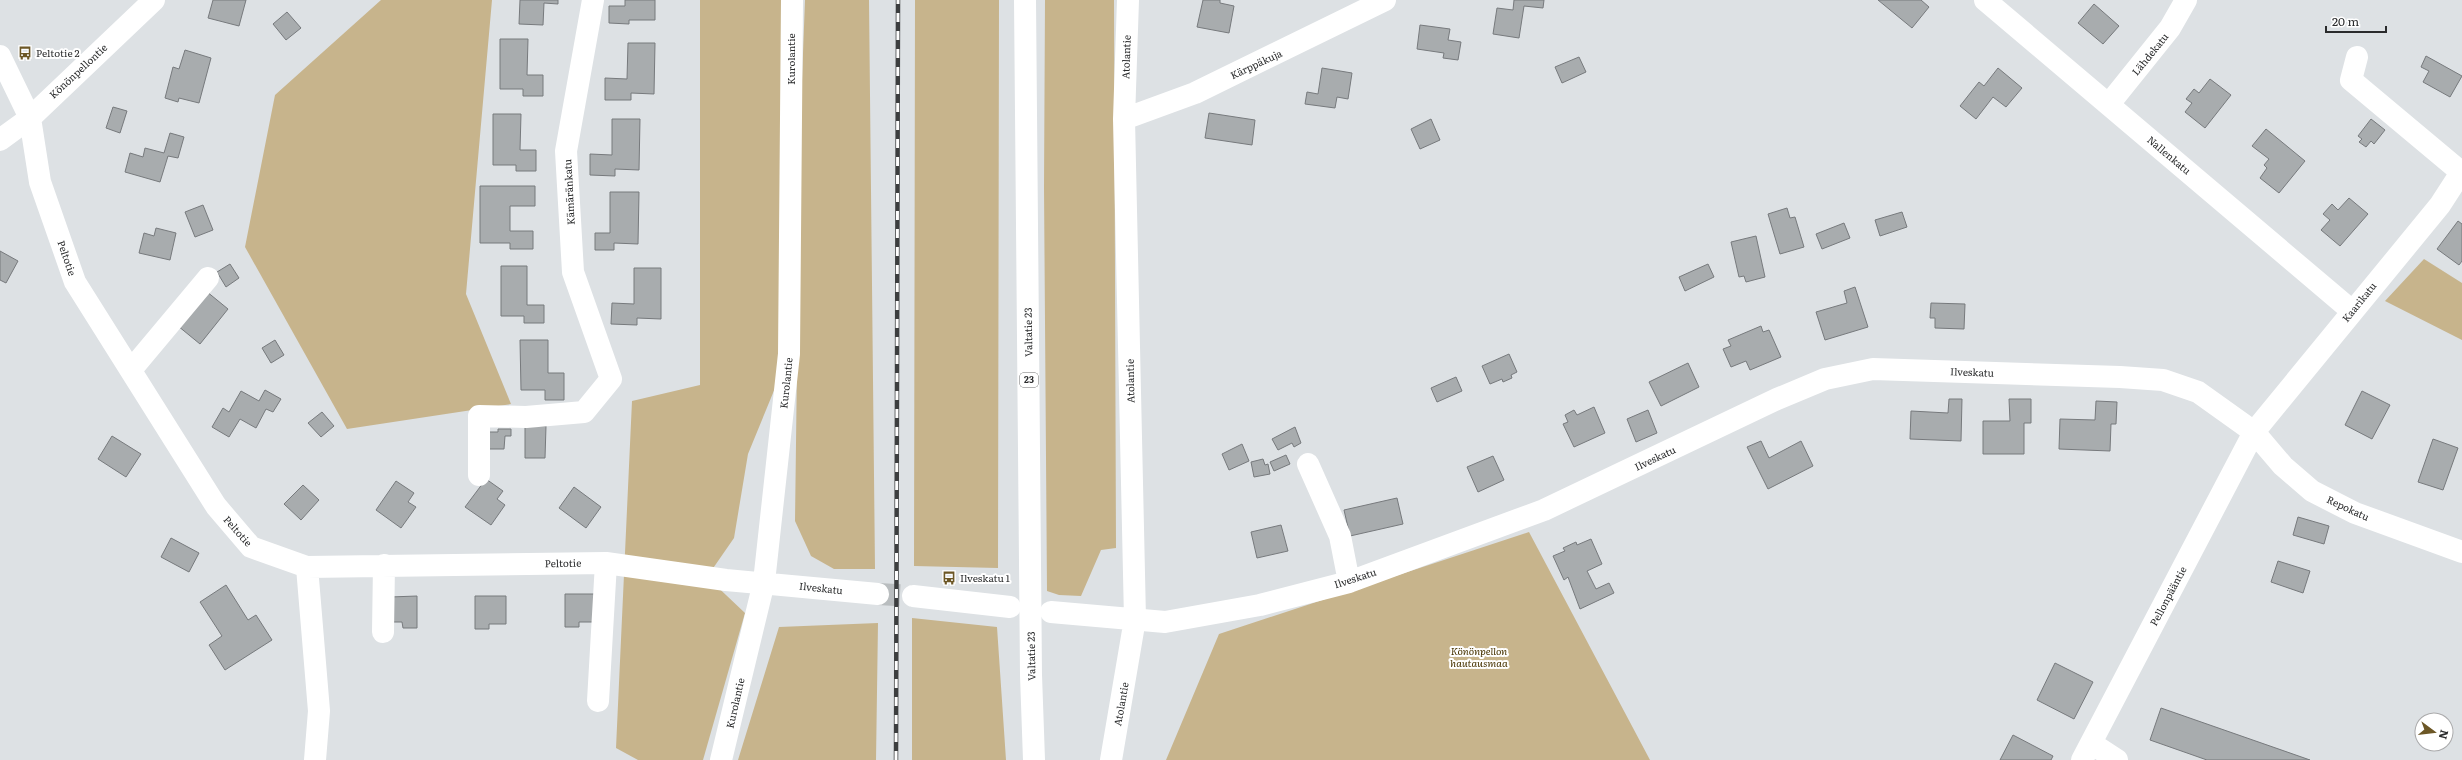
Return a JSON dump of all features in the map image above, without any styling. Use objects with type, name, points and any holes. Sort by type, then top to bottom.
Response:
[{"type":"main road","name":"Könönpellontie","points":[[0,140],[30,118],[154,0]]},
{"type":"main road","name":"Kämäränkatu","points":[[479,475],[479,416],[526,417],[584,412],[611,379],[573,272],[566,151],[593,0]]},
{"type":"main road","name":"Kurolantie","points":[[721,760],[764,582],[789,354],[792,0]]},
{"type":"main road","name":"Valtatie 23","points":[[1025,0],[1031,652],[1034,760]]},
{"type":"main road","name":"Atolantie","points":[[1111,760],[1135,619],[1124,119],[1128,0]]},
{"type":"main road","name":"Kärppäkuja","points":[[1124,119],[1195,93],[1385,0]]},
{"type":"main road","name":"Nallenkatu","points":[[1985,0],[2352,312]]},
{"type":"main road","name":"Lähdekatu","points":[[2109,104],[2170,28],[2186,0]]},
{"type":"main road","name":"Peltotie","points":[[0,56],[30,118],[40,182],[75,282],[216,506],[251,547],[307,567],[606,563],[726,580],[764,582]]},
{"type":"main road","points":[[2357,57],[2351,80],[2462,171]]},
{"type":"main road","name":"Kaarikatu","points":[[2254,432],[2440,205],[2462,171]]},
{"type":"main road","points":[[131,370],[208,278]]},
{"type":"main road","name":"Ilveskatu","points":[[1051,612],[1135,619],[1173,620],[1260,605],[1349,582],[1544,510],[1777,400],[1825,379],[1873,370],[2112,377],[2163,380],[2198,392],[2254,432]]},
{"type":"main road","name":"Repokatu","points":[[2254,432],[2283,466],[2312,491],[2355,513],[2462,552]]},
{"type":"main road","name":"Pellonpääntie","points":[[2086,752],[2254,432]]},
{"type":"main road","points":[[1308,464],[1340,536],[1349,582]]},
{"type":"main road","points":[[598,701],[606,563]]},
{"type":"main road","points":[[383,632],[384,566]]},
{"type":"main road","points":[[307,567],[319,711],[315,760]]},
{"type":"main road","name":"Ilveskatu","points":[[764,582],[878,594]]},
{"type":"main road","points":[[913,596],[1010,607]]},
{"type":"main road","points":[[2086,752],[2118,760]]},
{"type":"green space","points":[[381,0],[492,0],[466,294],[511,404],[347,429],[245,247],[275,95]]},
{"type":"green space","points":[[700,0],[786,0],[789,354],[748,454],[734,538],[707,577],[745,613],[703,760],[638,760],[616,748],[632,401],[700,385]]},
{"type":"green space","points":[[805,0],[869,0],[875,569],[834,569],[811,556],[795,521],[800,133]]},
{"type":"green space","points":[[915,0],[999,0],[998,568],[914,566]]},
{"type":"green space","points":[[1045,0],[1114,0],[1116,548],[1101,550],[1081,596],[1059,595],[1047,591],[1044,187]]},
{"type":"green space","points":[[2424,259],[2462,283],[2462,340],[2385,301]]},
{"type":"green space","name":"Könönpellon hautausmaa","points":[[1529,532],[1650,760],[1166,760],[1219,634]]},
{"type":"green space","points":[[912,618],[997,627],[1006,760],[912,760]]},
{"type":"green space","points":[[878,623],[876,760],[738,760],[779,627]]},
{"type":"building","points":[[213,0],[246,0],[239,26],[208,18]]},
{"type":"building","points":[[520,0],[558,0],[558,4],[544,3],[543,25],[519,24]]},
{"type":"building","points":[[625,0],[655,0],[655,20],[629,20],[629,24],[609,23],[609,6],[625,6]]},
{"type":"building","points":[[1203,0],[1220,0],[1220,3],[1234,6],[1229,33],[1197,27]]},
{"type":"building","points":[[1514,0],[1544,0],[1543,8],[1524,6],[1519,38],[1493,34],[1497,8],[1513,10]]},
{"type":"building","points":[[1878,0],[1921,0],[1929,7],[1912,28]]},
{"type":"building","points":[[2094,4],[2119,26],[2103,44],[2078,23]]},
{"type":"building","points":[[287,12],[301,28],[286,40],[273,24]]},
{"type":"building","points":[[1420,25],[1450,29],[1448,40],[1461,42],[1458,60],[1443,58],[1444,53],[1417,49]]},
{"type":"building","points":[[500,39],[528,39],[527,75],[543,75],[543,96],[523,96],[523,89],[500,89]]},
{"type":"building","points":[[628,43],[655,43],[654,94],[631,93],[631,100],[605,100],[605,78],[627,79]]},
{"type":"building","points":[[185,50],[211,58],[199,103],[179,98],[178,102],[165,98],[173,67],[179,69]]},
{"type":"building","points":[[2426,56],[2462,76],[2450,97],[2423,82],[2429,71],[2421,67]]},
{"type":"building","points":[[1579,57],[1586,72],[1562,83],[1555,67]]},
{"type":"building","points":[[1322,68],[1352,73],[1348,99],[1337,97],[1335,108],[1305,104],[1307,92],[1318,94]]},
{"type":"building","points":[[1998,68],[2022,88],[2006,107],[1993,97],[1976,119],[1960,106],[1979,82],[1984,86]]},
{"type":"building","points":[[2210,79],[2231,95],[2205,128],[2185,112],[2192,103],[2186,99],[2194,89],[2199,93]]},
{"type":"building","points":[[113,107],[127,111],[120,133],[106,128]]},
{"type":"building","points":[[1209,113],[1255,120],[1252,145],[1205,138]]},
{"type":"building","points":[[493,114],[521,114],[520,150],[536,150],[536,171],[516,171],[516,165],[493,165]]},
{"type":"building","points":[[612,119],[640,119],[639,170],[615,169],[615,176],[590,175],[590,154],[612,155]]},
{"type":"building","points":[[1431,119],[1440,140],[1420,149],[1411,129]]},
{"type":"building","points":[[2371,119],[2385,130],[2374,144],[2371,141],[2366,147],[2359,142],[2362,139],[2358,136]]},
{"type":"building","points":[[2266,129],[2305,161],[2279,193],[2260,178],[2267,168],[2264,165],[2269,159],[2252,146]]},
{"type":"building","points":[[170,133],[184,137],[178,158],[168,156],[160,182],[125,172],[130,153],[143,157],[145,148],[164,153]]},
{"type":"building","points":[[480,186],[535,186],[535,206],[510,206],[510,231],[533,231],[533,249],[510,249],[510,243],[480,243]]},
{"type":"building","points":[[610,192],[639,192],[638,244],[614,243],[614,250],[595,250],[595,233],[610,233]]},
{"type":"building","points":[[2349,198],[2368,214],[2340,246],[2321,230],[2330,220],[2323,214],[2332,204],[2338,210]]},
{"type":"building","points":[[203,205],[213,230],[195,237],[185,212]]},
{"type":"building","points":[[1787,208],[1790,218],[1795,217],[1804,247],[1780,254],[1768,214]]},
{"type":"building","points":[[1902,212],[1907,227],[1880,236],[1875,220]]},
{"type":"building","points":[[2458,221],[2462,224],[2462,261],[2459,265],[2437,249]]},
{"type":"building","points":[[1844,223],[1850,238],[1822,249],[1816,234]]},
{"type":"building","points":[[156,228],[176,233],[170,260],[139,253],[144,233],[154,236]]},
{"type":"building","points":[[1756,236],[1765,277],[1746,282],[1744,276],[1739,277],[1731,242]]},
{"type":"building","points":[[0,251],[18,261],[6,283],[0,280]]},
{"type":"building","points":[[230,264],[239,278],[226,287],[217,272]]},
{"type":"building","points":[[1708,264],[1714,277],[1685,291],[1679,277]]},
{"type":"building","points":[[501,266],[527,266],[527,305],[544,305],[544,323],[524,323],[524,316],[501,316]]},
{"type":"building","points":[[634,268],[661,268],[661,319],[637,318],[637,325],[611,324],[612,303],[634,304]]},
{"type":"building","points":[[1855,287],[1868,327],[1825,340],[1816,312],[1847,303],[1844,291]]},
{"type":"building","points":[[206,291],[228,309],[200,344],[178,326]]},
{"type":"building","points":[[1931,303],[1965,304],[1964,329],[1935,328],[1935,318],[1930,318]]},
{"type":"building","points":[[1761,326],[1763,332],[1769,330],[1781,357],[1750,370],[1746,361],[1731,367],[1723,349],[1731,346],[1728,340]]},
{"type":"building","points":[[275,340],[284,355],[271,363],[262,348]]},
{"type":"building","points":[[520,340],[548,340],[548,373],[564,373],[564,400],[545,400],[545,390],[521,390]]},
{"type":"building","points":[[1509,354],[1517,372],[1511,375],[1512,378],[1503,382],[1502,379],[1490,384],[1482,366]]},
{"type":"building","points":[[1688,363],[1699,387],[1661,406],[1649,382]]},
{"type":"building","points":[[1456,377],[1462,391],[1437,402],[1431,388]]},
{"type":"building","points":[[265,390],[281,399],[273,412],[266,409],[256,428],[240,419],[229,437],[212,427],[223,408],[229,412],[241,391],[259,401]]},
{"type":"building","points":[[2362,391],[2390,405],[2372,439],[2345,425]]},
{"type":"building","points":[[1949,399],[1962,399],[1961,441],[1910,439],[1911,411],[1948,413]]},
{"type":"building","points":[[2009,399],[2031,399],[2031,423],[2024,423],[2024,454],[1983,454],[1983,421],[2010,421]]},
{"type":"building","points":[[2096,401],[2117,402],[2116,424],[2111,424],[2110,451],[2059,449],[2060,419],[2095,420]]},
{"type":"building","points":[[1594,407],[1605,433],[1574,447],[1563,424],[1568,422],[1565,415],[1574,410],[1577,415]]},
{"type":"building","points":[[1648,410],[1657,433],[1636,442],[1627,419]]},
{"type":"building","points":[[322,412],[334,426],[321,437],[308,423]]},
{"type":"building","points":[[525,426],[546,426],[545,458],[525,458]]},
{"type":"building","points":[[1295,427],[1301,443],[1294,447],[1292,443],[1278,450],[1272,439]]},
{"type":"building","points":[[498,429],[511,429],[511,436],[505,436],[504,449],[487,449],[488,432],[498,432]]},
{"type":"building","points":[[112,436],[141,454],[126,477],[98,459]]},
{"type":"building","points":[[2433,439],[2458,448],[2443,490],[2418,482]]},
{"type":"building","points":[[1761,441],[1769,458],[1801,441],[1813,466],[1768,489],[1747,447]]},
{"type":"building","points":[[1242,444],[1249,461],[1229,470],[1222,454]]},
{"type":"building","points":[[1286,455],[1290,464],[1274,471],[1270,462]]},
{"type":"building","points":[[1493,456],[1504,480],[1478,492],[1467,467]]},
{"type":"building","points":[[1263,459],[1265,465],[1268,464],[1270,474],[1254,477],[1251,462]]},
{"type":"building","points":[[486,479],[503,491],[497,499],[505,505],[491,525],[465,507]]},
{"type":"building","points":[[396,481],[414,493],[408,502],[416,507],[401,528],[376,510]]},
{"type":"building","points":[[303,485],[319,500],[301,520],[284,504]]},
{"type":"building","points":[[574,487],[601,507],[586,528],[559,508]]},
{"type":"building","points":[[1397,498],[1403,524],[1350,536],[1344,510]]},
{"type":"building","points":[[2298,517],[2329,526],[2324,544],[2293,535]]},
{"type":"building","points":[[1281,525],[1288,551],[1257,558],[1251,532]]},
{"type":"building","points":[[171,538],[199,553],[189,572],[161,557]]},
{"type":"building","points":[[1591,539],[1602,564],[1587,571],[1596,589],[1609,583],[1614,593],[1580,609],[1568,577],[1564,580],[1553,556],[1565,551],[1563,548],[1576,542],[1577,545]]},
{"type":"building","points":[[2278,561],[2310,571],[2303,593],[2271,582]]},
{"type":"building","points":[[226,585],[248,620],[256,615],[272,640],[225,670],[209,645],[222,636],[200,602]]},
{"type":"building","points":[[565,594],[596,594],[596,622],[579,622],[579,627],[565,627]]},
{"type":"building","points":[[417,596],[417,628],[403,628],[402,622],[390,622],[390,597]]},
{"type":"building","points":[[475,596],[506,596],[506,624],[489,624],[489,629],[475,629]]},
{"type":"building","points":[[2055,663],[2093,682],[2074,719],[2037,700]]},
{"type":"building","points":[[2161,708],[2310,760],[2207,760],[2150,740]]},
{"type":"building","points":[[2013,735],[2053,756],[2051,760],[2000,760]]},
{"type":"tunnel","points":[[878,594],[913,596]]},
{"type":"railway","points":[[896,760],[898,0]]},
{"type":"place","name":"Peltotie 2","points":[[25,53]]},
{"type":"place","name":"Ilveskatu 1","points":[[949,578]]}]
